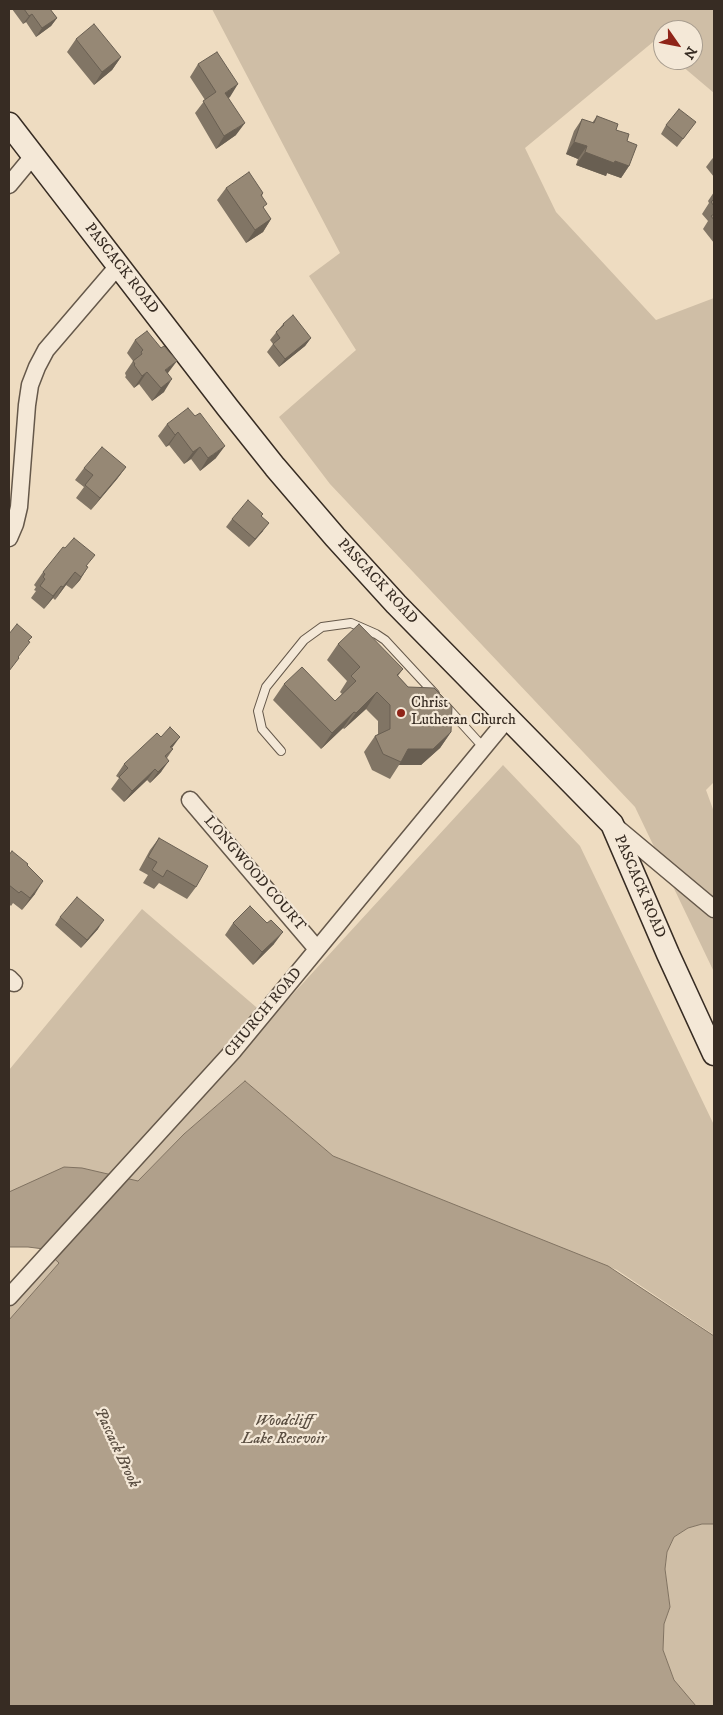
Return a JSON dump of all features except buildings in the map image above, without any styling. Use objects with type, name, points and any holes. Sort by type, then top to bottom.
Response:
[{"type":"street","name":"PASCACK ROAD","points":[[9,124],[248,434],[335,537],[396,604],[612,824],[668,954],[714,1054]]},
{"type":"street","points":[[9,185],[33,156]]},
{"type":"street","points":[[9,538],[19,507],[27,405],[30,385],[37,367],[46,350],[118,266]]},
{"type":"street","name":"CHURCH ROAD","points":[[9,1297],[234,1050],[508,718]]},
{"type":"street","name":"LONGWOOD COURT","points":[[190,800],[318,948]]},
{"type":"street","points":[[612,824],[714,909]]},
{"type":"lane","points":[[281,750],[262,729],[258,711],[266,687],[304,640],[322,627],[351,622],[386,640],[484,748]]},
{"type":"shaded area","points":[[212,9],[714,9],[714,93],[687,70],[703,70],[703,20],[653,20],[653,42],[525,148],[556,212],[656,320],[714,298],[714,782],[706,790],[714,812],[714,972],[635,807],[330,484],[279,417],[356,350],[309,276],[340,253]]},
{"type":"shaded area","points":[[503,765],[580,846],[714,1125],[714,1335],[617,1270],[333,1156],[245,1081],[184,1134],[78,1242],[9,1320],[9,1292],[44,1249],[9,1247],[9,1070],[142,909],[270,1019]]},
{"type":"shaded area","points":[[702,1524],[714,1524],[714,1706],[695,1706],[674,1680],[663,1650],[664,1624],[670,1607],[665,1569],[667,1552],[674,1537],[688,1528]]},
{"type":"water","name":"Woodcliff Lake Resevoir","points":[[245,1081],[333,1156],[608,1266],[714,1336],[714,1524],[702,1524],[688,1528],[674,1537],[667,1552],[665,1569],[670,1607],[664,1624],[663,1650],[674,1680],[696,1706],[9,1706],[9,1320],[59,1263],[44,1249],[9,1247],[9,1192],[64,1167],[82,1168],[138,1181],[184,1134]]},
{"type":"place","name":"Christ Lutheran Church","points":[[401,713]]},
{"type":"water label","name":"Pascack Brook","points":[[116,1448]]}]
